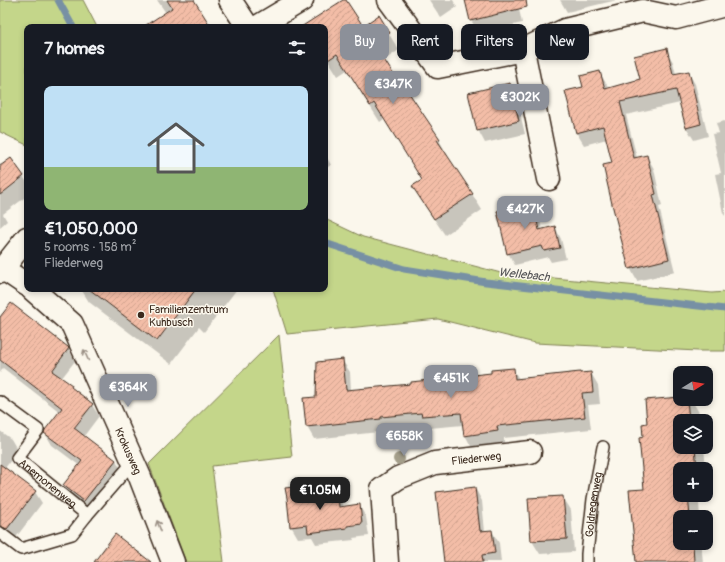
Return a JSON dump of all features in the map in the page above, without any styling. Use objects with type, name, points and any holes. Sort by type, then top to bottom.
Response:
[{"type":"street","points":[[230,0],[246,24]]},
{"type":"street","points":[[262,24],[302,0]]},
{"type":"street","points":[[389,0],[438,67],[473,60]]},
{"type":"street","points":[[527,49],[565,30],[643,11],[676,18],[725,5]]},
{"type":"street","points":[[526,60],[550,179]]},
{"type":"street","points":[[24,242],[1,270],[24,283]]},
{"type":"street","name":"Krokusweg","points":[[35,292],[72,324],[133,462],[173,562]]},
{"type":"street","name":"Fliederweg","points":[[387,562],[382,489],[398,478],[435,463],[530,452]]},
{"type":"lane","name":"Anemonenweg","points":[[0,402],[38,430],[17,458],[86,515]]},
{"type":"lane","name":"Goldregenweg","points":[[587,562],[593,499],[603,447]]},
{"type":"lane","points":[[0,533],[21,549],[72,534],[86,515],[133,462]]},
{"type":"green space","points":[[0,0],[83,0],[95,24],[24,24],[24,144],[0,132]]},
{"type":"green space","points":[[328,220],[363,237],[501,273],[712,293],[725,292],[725,351],[535,343],[438,319],[287,334],[274,292],[328,292]]},
{"type":"green space","points":[[279,335],[292,457],[212,466],[224,562],[186,562],[149,464]]},
{"type":"building","points":[[167,0],[194,0],[209,24],[148,24],[172,8]]},
{"type":"building","points":[[343,0],[346,0],[362,24],[340,24],[340,59],[337,54],[328,60],[328,24],[306,24]]},
{"type":"building","points":[[465,0],[526,0],[527,7],[470,21]]},
{"type":"building","points":[[379,15],[384,24],[366,24]]},
{"type":"building","points":[[667,48],[673,74],[689,71],[701,124],[686,128],[676,90],[620,102],[634,158],[647,155],[656,194],[653,195],[669,259],[629,269],[603,165],[612,163],[603,126],[576,133],[565,91],[583,87],[580,76],[600,71],[605,89],[640,79],[634,56]]},
{"type":"building","points":[[341,60],[384,60],[401,86],[403,84],[440,139],[437,140],[473,194],[434,219],[412,186],[422,180],[374,103],[370,106]]},
{"type":"building","points":[[510,83],[519,121],[477,131],[468,93]]},
{"type":"building","points":[[11,158],[24,176],[0,195],[0,166]]},
{"type":"building","points":[[533,203],[539,230],[555,226],[560,248],[544,251],[542,246],[507,254],[497,211]]},
{"type":"building","name":"Familienzentrum Kuhbusch","points":[[93,292],[194,292],[157,341]]},
{"type":"building","points":[[11,303],[69,348],[52,371],[72,385],[71,387],[93,404],[74,428],[116,460],[84,501],[63,485],[82,461],[44,433],[62,408],[0,360],[0,317]]},
{"type":"building","points":[[343,359],[346,390],[411,384],[411,382],[491,373],[491,370],[514,368],[515,379],[591,372],[593,392],[582,393],[585,417],[497,426],[498,431],[464,436],[461,413],[422,416],[421,413],[306,427],[303,398],[316,397],[317,362]]},
{"type":"building","points":[[673,398],[673,406],[688,406],[688,414],[673,414],[673,454],[696,454],[696,462],[673,462],[673,502],[689,502],[689,510],[673,510],[673,550],[693,550],[694,562],[636,562],[629,490],[644,489],[639,438],[643,437],[642,424],[647,423],[645,400]]},
{"type":"building","points":[[0,464],[36,491],[7,529],[0,526]]},
{"type":"building","points":[[311,485],[312,493],[324,492],[325,496],[338,495],[339,507],[360,504],[362,524],[347,526],[347,528],[308,533],[307,525],[290,527],[285,488]]},
{"type":"building","points":[[475,487],[480,531],[492,530],[495,553],[482,555],[483,562],[444,562],[436,492]]},
{"type":"building","points":[[563,496],[567,539],[531,541],[528,498]]},
{"type":"building","points":[[115,534],[151,562],[94,562]]},
{"type":"waterway","name":"Wellebach","points":[[58,0],[71,24]]},
{"type":"waterway","name":"Wellebach","points":[[328,244],[404,269],[486,282],[725,309]]},
{"type":"place","name":"Familienzentrum Kuhbusch","points":[[141,315]]}]
